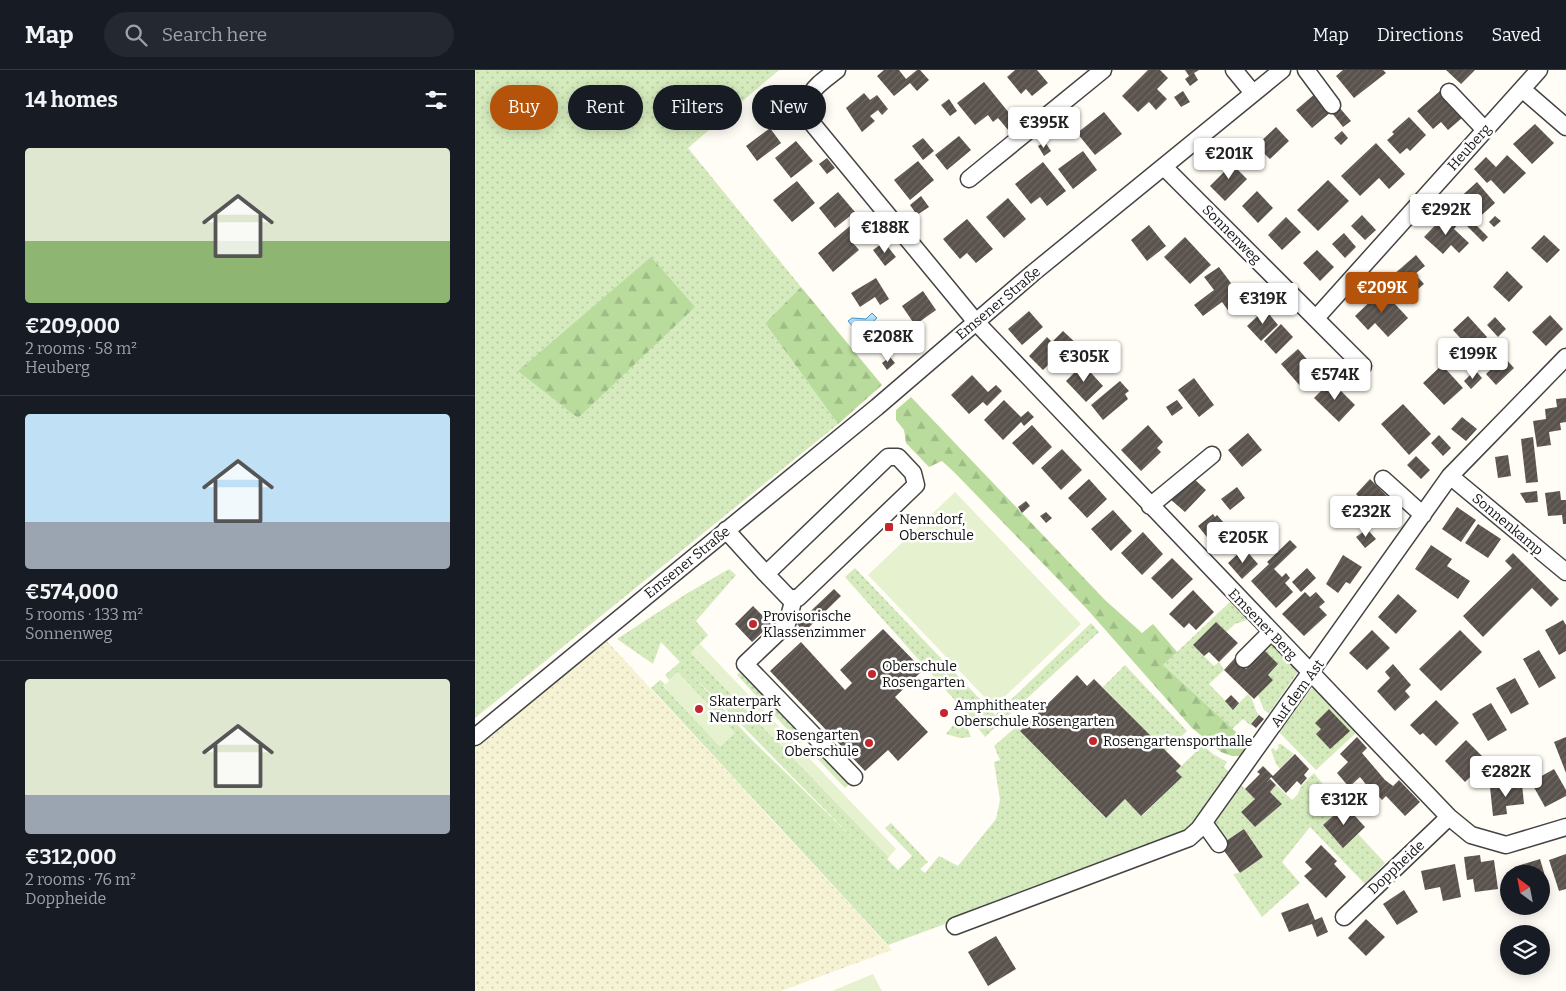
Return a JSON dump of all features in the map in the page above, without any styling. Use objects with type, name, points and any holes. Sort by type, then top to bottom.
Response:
[{"type":"street","name":"Emsener Berg","points":[[837,70],[812,90],[807,107],[811,122],[975,322],[1311,674],[1449,817],[1471,835],[1506,845],[1566,827]]},
{"type":"street","points":[[969,179],[1103,70]]},
{"type":"street","points":[[1234,70],[1253,93]]},
{"type":"street","name":"Emsener Straße","points":[[475,737],[877,407],[975,322],[1282,70]]},
{"type":"street","points":[[1306,70],[1333,105]]},
{"type":"street","name":"Heuberg","points":[[1317,318],[1539,70]]},
{"type":"street","points":[[1522,88],[1566,127]]},
{"type":"street","points":[[1449,92],[1485,130]]},
{"type":"street","name":"Sonnenweg","points":[[1164,167],[1363,366]]},
{"type":"street","name":"Auf dem Ast","points":[[955,926],[1189,838],[1204,823],[1450,476],[1566,357]]},
{"type":"street","points":[[1150,506],[1212,455]]},
{"type":"street","points":[[726,530],[766,574],[790,599],[798,598],[916,485],[913,473],[898,457],[888,457],[766,574]]},
{"type":"street","name":"Sonnenkamp","points":[[1450,476],[1566,572]]},
{"type":"street","points":[[1383,479],[1423,515]]},
{"type":"street","points":[[794,598],[787,624],[745,664],[853,777]]},
{"type":"street","points":[[1244,659],[1271,632]]},
{"type":"street","name":"Doppheide","points":[[1344,917],[1449,817]]},
{"type":"street","points":[[1204,823],[1219,844]]},
{"type":"shaded area","points":[[604,638],[892,950],[781,991],[475,991],[475,744]]},
{"type":"green space","points":[[475,70],[779,70],[762,85],[752,85],[752,93],[742,102],[742,85],[653,85],[653,130],[709,130],[688,148],[801,287],[765,323],[838,424],[475,718]]},
{"type":"green space","points":[[651,257],[695,307],[578,418],[518,371]]},
{"type":"green space","points":[[801,287],[882,385],[838,424],[765,323]]},
{"type":"green space","points":[[911,397],[1105,600],[1142,633],[1153,624],[1177,652],[1163,665],[1249,744],[1242,756],[1232,756],[1221,752],[1192,728],[1086,608],[955,473],[942,461],[929,467],[906,443],[904,430],[896,420],[896,410]]},
{"type":"green space","points":[[955,492],[1081,624],[994,707],[868,575]]},
{"type":"green space","points":[[855,568],[995,715],[1091,623],[1099,632],[985,737],[969,716],[845,577]]},
{"type":"green space","points":[[729,569],[736,575],[696,621],[708,635],[691,653],[889,857],[887,859],[898,870],[912,856],[885,828],[891,823],[928,862],[920,869],[925,873],[939,856],[958,866],[996,819],[1000,800],[994,762],[1000,760],[994,746],[1017,726],[1105,818],[1125,799],[1142,816],[1181,777],[1176,771],[1203,745],[1213,754],[1227,762],[1224,767],[1230,773],[1189,831],[1102,866],[888,945],[651,688],[660,680],[665,684],[663,686],[721,747],[678,672],[669,680],[665,675],[680,662],[661,642],[653,664],[617,639],[686,594]],"holes":[[[692,675],[858,843],[751,739]]]},
{"type":"green space","points":[[1232,600],[1250,619],[1235,624],[1226,632],[1216,622],[1193,645],[1214,666],[1219,662],[1224,670],[1209,684],[1233,709],[1248,694],[1259,715],[1250,725],[1243,719],[1232,729],[1163,665]]},
{"type":"green space","points":[[1274,642],[1296,668],[1297,673],[1269,713],[1264,710],[1258,695],[1268,675],[1278,665],[1265,652]]},
{"type":"green space","points":[[700,644],[896,849],[889,857],[691,653]]},
{"type":"green space","points":[[1125,665],[1187,731],[1166,751],[1103,687]]},
{"type":"green space","points":[[742,670],[806,737],[800,743],[737,675]]},
{"type":"green space","name":"Skaterpark Nenndorf","points":[[678,672],[735,733],[720,747],[663,686]]},
{"type":"green space","points":[[1316,687],[1359,730],[1316,770],[1279,732],[1310,690]]},
{"type":"green space","points":[[962,714],[971,737],[960,738],[946,734]]},
{"type":"green space","points":[[1281,744],[1294,754],[1280,769],[1271,750],[1273,748],[1276,751],[1279,747],[1277,745]]},
{"type":"green space","points":[[819,745],[852,782],[845,788],[811,752]]},
{"type":"green space","points":[[1314,773],[1325,787],[1323,789],[1326,793],[1330,790],[1345,805],[1323,825],[1343,847],[1358,834],[1385,863],[1365,884],[1310,827],[1282,862],[1300,883],[1262,917],[1233,874],[1240,873],[1263,857],[1244,829],[1223,843],[1212,826],[1240,784],[1255,799],[1241,812],[1255,827],[1282,804],[1270,792],[1276,785],[1292,800],[1298,794],[1301,786]]},
{"type":"green space","points":[[873,974],[882,991],[832,991]]},
{"type":"water","points":[[872,313],[877,318],[859,334],[848,321],[852,318],[866,319]]},
{"type":"building","points":[[884,70],[899,70],[906,79],[917,70],[920,70],[929,80],[917,91],[910,83],[894,96],[877,76]]},
{"type":"building","points":[[1015,70],[1037,70],[1048,83],[1032,96],[1026,89],[1021,94],[1007,77]]},
{"type":"building","points":[[1148,70],[1160,70],[1168,78],[1157,89],[1167,99],[1156,110],[1149,102],[1138,112],[1122,96]]},
{"type":"building","points":[[1185,70],[1199,70],[1194,73],[1198,80],[1190,86],[1185,79],[1189,76]]},
{"type":"building","points":[[1343,70],[1383,70],[1386,73],[1354,98],[1336,76]]},
{"type":"building","points":[[1446,70],[1475,70],[1461,84]]},
{"type":"building","points":[[984,82],[1018,124],[1009,131],[998,118],[993,122],[988,115],[975,125],[957,103]]},
{"type":"building","points":[[1183,91],[1190,102],[1181,107],[1174,97]]},
{"type":"building","points":[[1440,91],[1462,118],[1448,130],[1441,122],[1433,129],[1417,111]]},
{"type":"building","points":[[864,93],[870,100],[877,95],[888,109],[882,115],[878,110],[870,116],[875,121],[862,132],[846,108]]},
{"type":"building","points":[[1316,93],[1331,112],[1312,128],[1296,110]]},
{"type":"building","points":[[949,99],[957,111],[950,116],[941,105]]},
{"type":"building","points":[[1339,107],[1351,121],[1343,127],[1332,113]]},
{"type":"building","points":[[1104,112],[1122,134],[1095,155],[1077,133]]},
{"type":"building","points":[[1409,117],[1426,135],[1410,151],[1407,148],[1400,154],[1387,140],[1394,134],[1392,132]]},
{"type":"building","points":[[1535,124],[1554,143],[1532,164],[1513,144]]},
{"type":"building","points":[[1276,127],[1289,141],[1270,159],[1256,146]]},
{"type":"building","points":[[767,130],[771,130],[781,143],[757,161],[746,146]]},
{"type":"building","points":[[1342,131],[1348,138],[1341,145],[1334,138]]},
{"type":"building","points":[[959,136],[971,150],[947,170],[935,155]]},
{"type":"building","points":[[923,138],[934,151],[923,160],[912,146]]},
{"type":"building","points":[[796,141],[813,161],[791,178],[775,158]]},
{"type":"building","points":[[1045,142],[1051,151],[1044,156],[1038,146]]},
{"type":"building","points":[[1376,143],[1405,174],[1389,189],[1379,178],[1360,196],[1341,176]]},
{"type":"building","points":[[1083,151],[1097,170],[1073,189],[1058,169]]},
{"type":"building","points":[[1507,155],[1526,173],[1504,194],[1491,180],[1487,183],[1474,169],[1486,157],[1496,167]]},
{"type":"building","points":[[1235,156],[1242,164],[1237,169],[1247,179],[1225,201],[1210,186],[1232,164],[1230,162]]},
{"type":"building","points":[[827,158],[835,168],[827,174],[819,164]]},
{"type":"building","points":[[918,161],[934,180],[910,200],[894,180]]},
{"type":"building","points":[[1043,162],[1066,191],[1047,206],[1040,197],[1031,204],[1015,184]]},
{"type":"building","points":[[1328,180],[1349,201],[1318,231],[1297,210]]},
{"type":"building","points":[[797,181],[815,203],[792,222],[773,200]]},
{"type":"building","points":[[1477,182],[1495,203],[1475,221],[1456,201]]},
{"type":"building","points":[[1257,191],[1273,208],[1258,223],[1242,206]]},
{"type":"building","points":[[838,192],[855,212],[835,228],[819,208]]},
{"type":"building","points":[[921,196],[929,207],[917,215],[910,205]]},
{"type":"building","points":[[1008,198],[1026,219],[1004,238],[986,217]]},
{"type":"building","points":[[1447,213],[1458,224],[1454,229],[1469,243],[1459,253],[1451,245],[1443,254],[1424,237]]},
{"type":"building","points":[[1362,215],[1376,230],[1365,240],[1351,226]]},
{"type":"building","points":[[1495,216],[1501,221],[1494,227],[1489,222]]},
{"type":"building","points":[[1286,217],[1301,232],[1282,250],[1268,235]]},
{"type":"building","points":[[967,219],[993,249],[976,263],[967,253],[960,259],[943,239]]},
{"type":"building","points":[[1470,219],[1488,237],[1483,242],[1465,224]]},
{"type":"building","points":[[1149,225],[1166,246],[1147,261],[1131,240]]},
{"type":"building","points":[[850,226],[860,238],[853,243],[859,250],[833,272],[818,253]]},
{"type":"building","points":[[1344,233],[1356,247],[1345,258],[1332,244]]},
{"type":"building","points":[[1544,235],[1560,250],[1547,263],[1531,248]]},
{"type":"building","points":[[1185,237],[1211,265],[1190,284],[1164,257]]},
{"type":"building","points":[[884,242],[896,257],[885,266],[873,250]]},
{"type":"building","points":[[1317,250],[1334,267],[1320,281],[1303,263]]},
{"type":"building","points":[[1416,255],[1425,266],[1415,274],[1424,284],[1404,301],[1386,281]]},
{"type":"building","points":[[1219,267],[1245,302],[1230,313],[1222,302],[1203,316],[1194,305],[1214,290],[1204,277]]},
{"type":"building","points":[[1507,271],[1523,287],[1509,302],[1493,287]]},
{"type":"building","points":[[876,278],[889,299],[880,305],[875,297],[860,307],[851,293]]},
{"type":"building","points":[[1382,290],[1408,318],[1388,337],[1375,323],[1368,330],[1355,316]]},
{"type":"building","points":[[923,291],[936,310],[915,325],[902,306]]},
{"type":"building","points":[[1265,309],[1278,325],[1261,341],[1247,326]]},
{"type":"building","points":[[1029,311],[1043,327],[1022,345],[1008,329]]},
{"type":"building","points":[[1550,315],[1563,329],[1546,346],[1532,332]]},
{"type":"building","points":[[1468,316],[1487,337],[1472,351],[1453,330]]},
{"type":"building","points":[[1495,317],[1506,329],[1498,337],[1487,325]]},
{"type":"building","points":[[887,321],[904,339],[894,348],[878,330]]},
{"type":"building","points":[[1281,324],[1293,337],[1276,354],[1264,341]]},
{"type":"building","points":[[1063,331],[1078,345],[1062,361],[1057,356],[1043,370],[1029,356],[1047,337],[1052,342]]},
{"type":"building","points":[[1298,349],[1318,372],[1301,387],[1281,364]]},
{"type":"building","points":[[890,357],[895,363],[887,370],[882,363]]},
{"type":"building","points":[[1504,357],[1514,368],[1496,385],[1486,374]]},
{"type":"building","points":[[1083,364],[1103,386],[1086,402],[1066,381]]},
{"type":"building","points":[[1442,365],[1463,388],[1444,405],[1423,383]]},
{"type":"building","points":[[1475,370],[1482,378],[1471,389],[1464,381]]},
{"type":"building","points":[[972,375],[988,392],[996,385],[1002,391],[987,406],[983,402],[969,414],[951,395]]},
{"type":"building","points":[[1194,378],[1214,405],[1199,417],[1178,390]]},
{"type":"building","points":[[1120,381],[1129,391],[1125,394],[1128,399],[1103,420],[1091,405]]},
{"type":"building","points":[[1331,381],[1355,405],[1339,422],[1314,398]]},
{"type":"building","points":[[1566,398],[1566,422],[1560,423],[1561,430],[1549,432],[1551,445],[1537,447],[1533,421],[1546,419],[1545,409],[1557,407],[1556,399]]},
{"type":"building","points":[[1004,400],[1021,417],[1028,411],[1034,417],[1024,426],[1021,422],[1003,440],[984,420]]},
{"type":"building","points":[[1177,400],[1183,408],[1172,416],[1166,407]]},
{"type":"building","points":[[1403,404],[1431,434],[1409,455],[1381,424]]},
{"type":"building","points":[[1462,417],[1477,429],[1466,441],[1451,429]]},
{"type":"building","points":[[1032,425],[1052,447],[1033,465],[1012,443]]},
{"type":"building","points":[[1148,425],[1163,442],[1157,448],[1161,452],[1141,471],[1121,450]]},
{"type":"building","points":[[1248,433],[1262,450],[1242,467],[1228,450]]},
{"type":"building","points":[[1439,435],[1451,448],[1443,456],[1431,443]]},
{"type":"building","points":[[1533,437],[1538,482],[1526,483],[1521,439]]},
{"type":"building","points":[[1062,449],[1082,470],[1061,490],[1041,468]]},
{"type":"building","points":[[1508,455],[1511,476],[1498,478],[1495,457]]},
{"type":"building","points":[[1416,456],[1430,470],[1421,479],[1407,465]]},
{"type":"building","points":[[1191,476],[1206,490],[1185,512],[1170,499]]},
{"type":"building","points":[[1089,479],[1107,499],[1087,518],[1068,498]]},
{"type":"building","points":[[1370,479],[1398,507],[1384,522],[1367,506],[1361,512],[1353,504],[1359,497],[1356,494]]},
{"type":"building","points":[[1237,487],[1245,498],[1230,510],[1221,499]]},
{"type":"building","points":[[1537,491],[1538,502],[1526,503],[1520,493]]},
{"type":"building","points":[[1560,491],[1561,500],[1566,500],[1566,524],[1563,524],[1562,515],[1548,516],[1545,493]]},
{"type":"building","points":[[1026,501],[1030,506],[1022,513],[1018,507]]},
{"type":"building","points":[[1457,507],[1476,520],[1461,542],[1442,529]]},
{"type":"building","points":[[1113,510],[1132,531],[1111,551],[1091,529]]},
{"type":"building","points":[[1046,512],[1052,518],[1046,523],[1040,516]]},
{"type":"building","points":[[1213,514],[1215,517],[1217,515],[1224,523],[1221,526],[1225,530],[1211,542],[1198,526]]},
{"type":"building","points":[[1262,522],[1277,539],[1260,554],[1245,536]]},
{"type":"building","points":[[1478,524],[1501,539],[1488,558],[1465,543]]},
{"type":"building","points":[[1367,529],[1376,539],[1365,548],[1356,537]]},
{"type":"building","points":[[1143,532],[1163,554],[1142,575],[1121,553]]},
{"type":"building","points":[[1290,540],[1297,547],[1274,569],[1282,577],[1286,573],[1290,578],[1285,583],[1293,592],[1276,608],[1251,581],[1269,564],[1267,562]]},
{"type":"building","points":[[1431,545],[1452,559],[1447,566],[1470,581],[1458,599],[1415,569]]},
{"type":"building","points":[[1244,548],[1258,564],[1242,579],[1228,563]]},
{"type":"building","points":[[1513,553],[1559,599],[1551,607],[1532,588],[1483,637],[1463,616],[1512,568],[1505,561]]},
{"type":"building","points":[[1343,555],[1362,567],[1350,584],[1346,582],[1338,593],[1326,584]]},
{"type":"building","points":[[1172,558],[1193,579],[1172,599],[1151,578]]},
{"type":"building","points":[[1307,568],[1316,578],[1301,592],[1292,582]]},
{"type":"building","points":[[834,589],[841,596],[804,632],[797,624]]},
{"type":"building","points":[[1193,590],[1214,612],[1196,630],[1189,623],[1184,628],[1169,614]]},
{"type":"building","points":[[1305,592],[1310,597],[1316,592],[1325,602],[1319,607],[1327,615],[1304,636],[1282,614]]},
{"type":"building","points":[[1398,594],[1417,611],[1396,634],[1378,617]]},
{"type":"building","name":"Provisorische Klassenzimmer","points":[[753,606],[771,624],[752,642],[735,624]]},
{"type":"building","points":[[1563,620],[1566,625],[1566,651],[1559,655],[1545,630]]},
{"type":"building","points":[[1216,622],[1238,643],[1219,662],[1209,652],[1204,656],[1193,645]]},
{"type":"building","points":[[883,629],[923,670],[895,697],[928,732],[898,761],[888,750],[865,771],[770,671],[801,642],[845,690],[852,683],[840,670]]},
{"type":"building","points":[[1372,630],[1390,648],[1367,670],[1349,653]]},
{"type":"building","points":[[1460,630],[1482,652],[1441,691],[1419,669]]},
{"type":"building","points":[[1264,650],[1278,664],[1268,675],[1273,680],[1254,699],[1224,670],[1235,658],[1246,669]]},
{"type":"building","points":[[1539,650],[1556,678],[1539,688],[1523,659]]},
{"type":"building","points":[[1393,664],[1411,685],[1405,691],[1410,697],[1395,711],[1377,691],[1390,678],[1385,672]]},
{"type":"building","name":"Rosengartensporthalle","points":[[1077,675],[1087,686],[1094,679],[1181,766],[1176,771],[1182,777],[1141,816],[1125,799],[1106,818],[1020,731]]},
{"type":"building","points":[[1515,678],[1529,704],[1511,714],[1496,688]]},
{"type":"building","points":[[1231,695],[1239,703],[1233,710],[1225,701]]},
{"type":"building","points":[[1436,700],[1459,723],[1436,746],[1423,733],[1420,735],[1410,725]]},
{"type":"building","points":[[1491,703],[1507,730],[1488,741],[1472,714]]},
{"type":"building","points":[[1329,709],[1350,731],[1330,749],[1316,734],[1321,729],[1315,723]]},
{"type":"building","points":[[1259,715],[1264,719],[1256,728],[1251,724]]},
{"type":"building","points":[[1357,737],[1367,748],[1362,753],[1385,780],[1393,786],[1399,780],[1420,802],[1405,816],[1386,796],[1382,800],[1374,791],[1373,793],[1360,777],[1349,787],[1337,773],[1348,762],[1340,754]]},
{"type":"building","points":[[1566,737],[1566,773],[1554,742]]},
{"type":"building","points":[[1466,740],[1487,761],[1465,782],[1445,761]]},
{"type":"building","points":[[1295,754],[1309,769],[1304,775],[1307,778],[1301,785],[1297,781],[1286,793],[1271,777],[1267,782],[1270,779],[1276,785],[1270,792],[1282,804],[1255,827],[1241,812],[1255,799],[1245,789],[1260,774],[1257,772],[1263,766],[1273,776]]},
{"type":"building","points":[[1554,769],[1566,790],[1566,796],[1545,807],[1531,782]]},
{"type":"building","points":[[1522,784],[1524,804],[1506,806],[1507,814],[1493,816],[1490,787]]},
{"type":"building","points":[[1345,805],[1365,827],[1343,848],[1323,825]]},
{"type":"building","points":[[1244,829],[1263,857],[1240,873],[1220,845]]},
{"type":"building","points":[[1321,845],[1337,861],[1334,864],[1346,877],[1326,898],[1304,876],[1312,869],[1305,862]]},
{"type":"building","points":[[1566,854],[1566,889],[1559,891],[1549,860]]},
{"type":"building","points":[[1480,855],[1481,862],[1494,860],[1498,889],[1475,892],[1473,879],[1467,880],[1464,857]]},
{"type":"building","points":[[1540,859],[1542,865],[1520,865]]},
{"type":"building","points":[[1455,864],[1461,897],[1443,901],[1440,887],[1425,890],[1421,871]]},
{"type":"building","points":[[1404,890],[1418,912],[1397,925],[1383,904]]},
{"type":"building","points":[[1308,903],[1315,920],[1322,917],[1328,932],[1317,937],[1312,924],[1289,932],[1281,913]]},
{"type":"building","points":[[1366,919],[1385,937],[1366,956],[1348,938]]},
{"type":"building","points":[[996,936],[1016,969],[988,986],[968,952]]},
{"type":"place","name":"Nenndorf, Oberschule","points":[[889,527]]},
{"type":"place","name":"Provisorische Klassenzimmer","points":[[753,624]]},
{"type":"place","name":"Oberschule Rosengarten","points":[[872,674]]},
{"type":"place","name":"Skaterpark Nenndorf","points":[[699,709]]},
{"type":"place","name":"Amphitheater Oberschule Rosengarten","points":[[944,713]]},
{"type":"place","name":"Rosengartensporthalle","points":[[1093,741]]},
{"type":"place","name":"Rosengarten Oberschule","points":[[869,743]]}]
